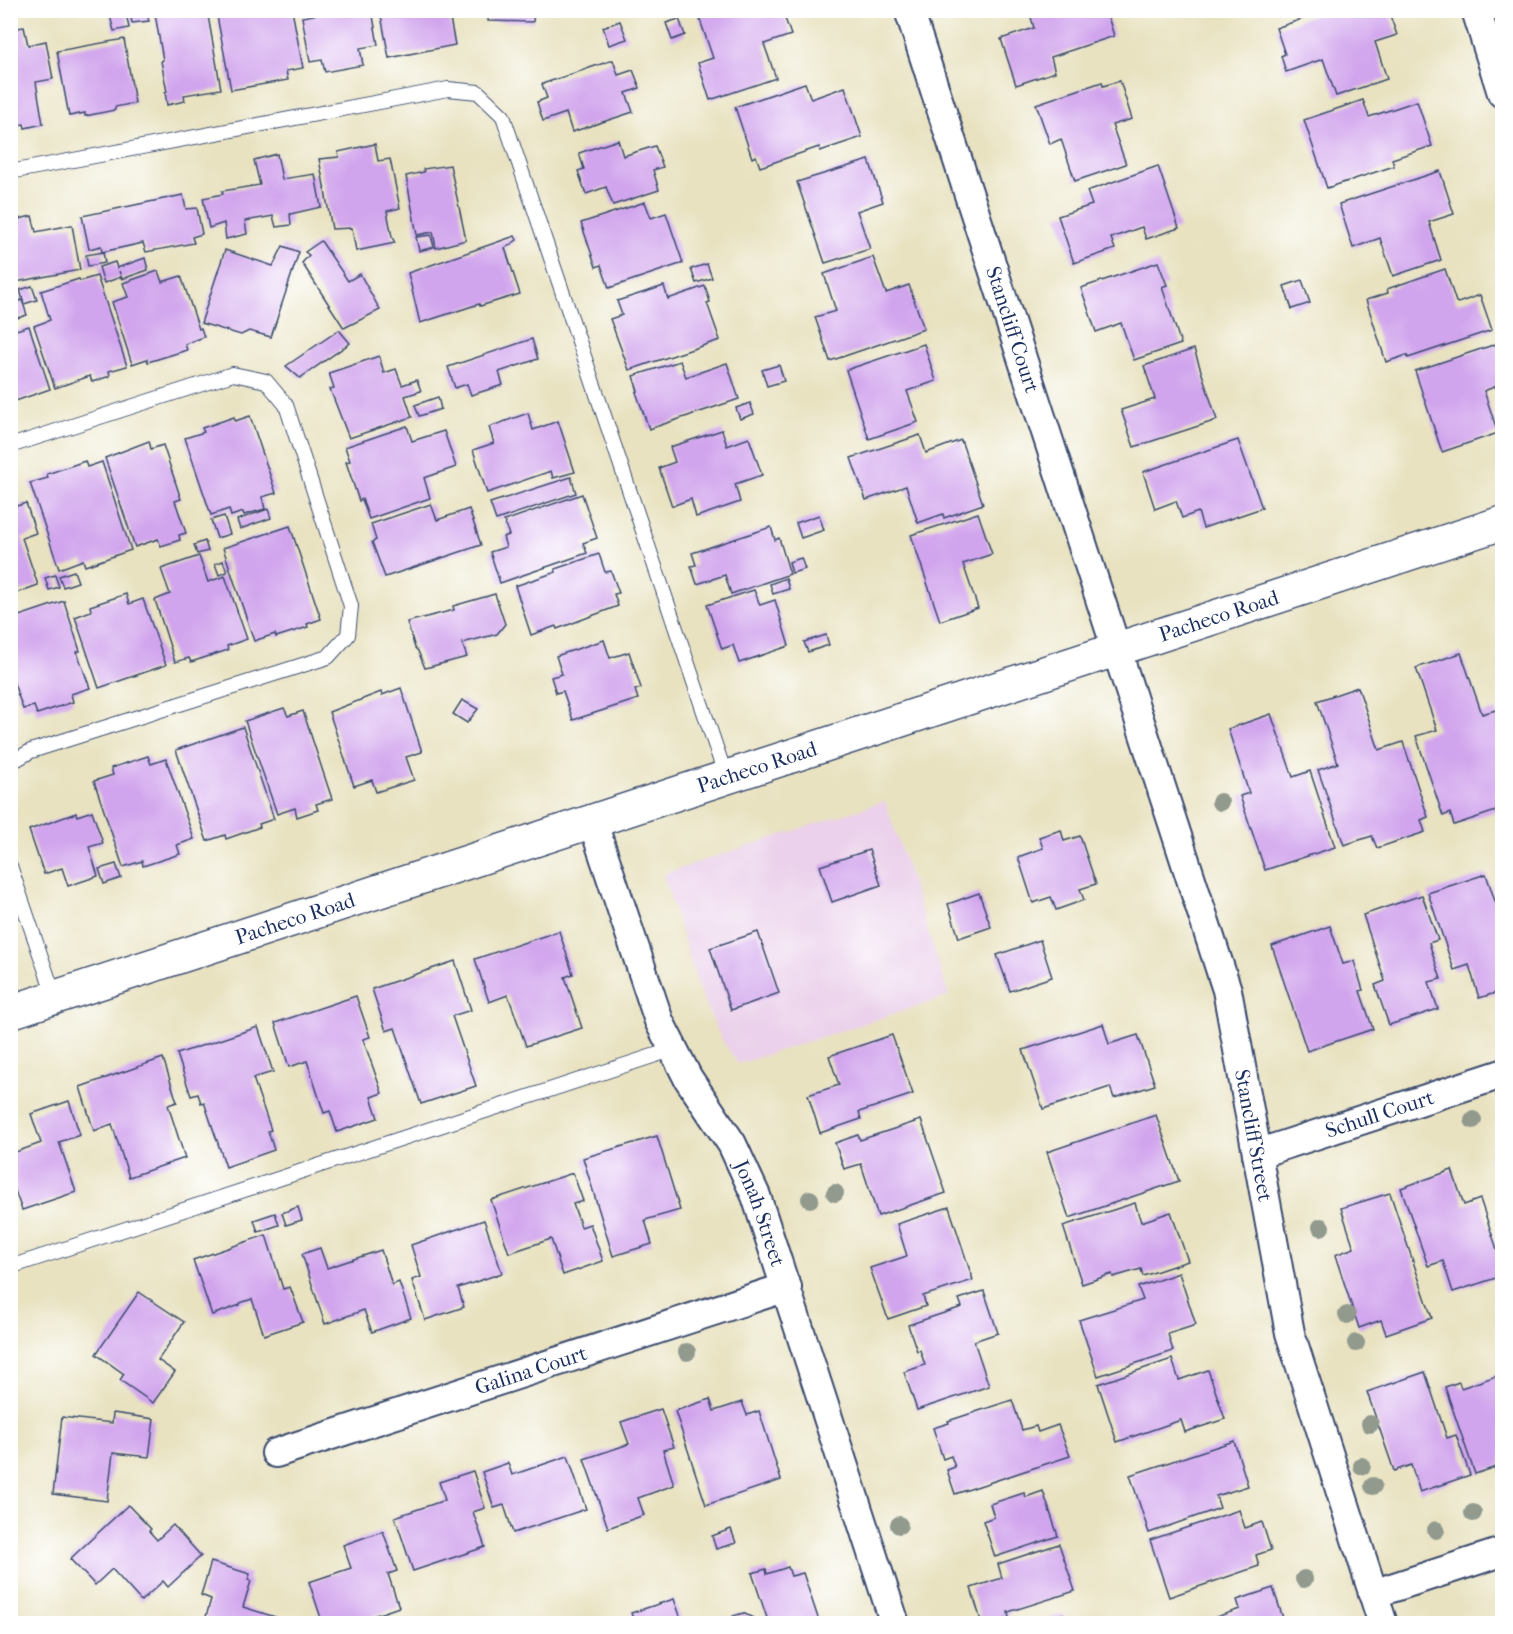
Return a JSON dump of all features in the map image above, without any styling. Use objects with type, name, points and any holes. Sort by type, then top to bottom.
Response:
[{"type":"street","name":"Stancliff Court","points":[[909,10],[1118,649]]},
{"type":"street","points":[[1476,10],[1503,93]]},
{"type":"street","name":"Pacheco Road","points":[[10,1012],[1503,523]]},
{"type":"street","name":"Stancliff Street","points":[[1118,649],[1227,990],[1290,1333],[1383,1623]]},
{"type":"street","name":"Jonah Street","points":[[592,820],[659,1021],[688,1078],[732,1144],[756,1196],[895,1623]]},
{"type":"street","name":"Schull Court","points":[[1257,1154],[1503,1074]]},
{"type":"street","name":"Galina Court","points":[[276,1453],[786,1287]]},
{"type":"street","points":[[1373,1594],[1503,1552]]},
{"type":"lane","points":[[10,172],[448,89],[478,92],[502,116],[726,777]]},
{"type":"lane","points":[[10,446],[233,375],[266,381],[286,405],[351,606],[348,635],[328,657],[31,751],[10,763]]},
{"type":"lane","points":[[10,866],[55,998]]},
{"type":"lane","points":[[10,1267],[674,1049]]},
{"type":"shaded area","points":[[885,801],[949,996],[738,1064],[721,1038],[700,992],[663,874]]},
{"type":"building","points":[[129,10],[146,10],[149,21],[132,23]]},
{"type":"building","points":[[167,10],[207,10],[221,89],[184,95],[185,101],[167,105],[161,61],[163,60],[155,14]]},
{"type":"building","points":[[231,10],[292,10],[303,68],[286,71],[288,80],[231,90],[217,16],[231,14]]},
{"type":"building","points":[[313,10],[372,10],[378,45],[360,48],[363,65],[325,72],[322,60],[310,62],[302,17],[314,15]]},
{"type":"building","points":[[380,10],[444,10],[445,14],[449,13],[455,45],[389,58]]},
{"type":"building","points":[[489,10],[534,10],[533,22],[488,21]]},
{"type":"building","points":[[717,10],[782,10],[791,35],[764,44],[776,78],[710,100],[698,63],[713,58],[699,17]]},
{"type":"building","points":[[1029,10],[1106,10],[1114,36],[1051,57],[1055,72],[1016,85],[1001,39],[1034,28]]},
{"type":"building","points":[[1328,10],[1388,10],[1397,35],[1375,42],[1387,79],[1336,96],[1323,59],[1286,72],[1281,56],[1285,54],[1276,28]]},
{"type":"building","points":[[126,13],[129,28],[114,31],[110,16]]},
{"type":"building","points":[[679,19],[685,35],[672,40],[666,23]]},
{"type":"building","points":[[620,21],[627,39],[609,45],[603,27]]},
{"type":"building","points":[[24,27],[28,45],[46,41],[53,79],[36,82],[43,124],[25,128],[24,124],[10,126],[10,29]]},
{"type":"building","points":[[124,39],[135,103],[85,116],[85,113],[69,116],[57,51]]},
{"type":"building","points":[[613,60],[618,75],[633,70],[640,88],[626,93],[633,112],[572,132],[566,113],[543,121],[537,102],[547,98],[542,84]]},
{"type":"building","points":[[1120,81],[1132,119],[1112,125],[1126,164],[1075,181],[1061,139],[1050,144],[1036,104],[1102,82],[1103,86]]},
{"type":"building","points":[[805,83],[811,99],[845,87],[862,137],[820,151],[819,147],[760,167],[756,156],[752,158],[735,107]]},
{"type":"building","points":[[1363,100],[1369,117],[1417,101],[1432,146],[1392,159],[1394,166],[1327,188],[1304,120]]},
{"type":"building","points":[[618,140],[623,156],[655,146],[663,167],[653,170],[659,190],[613,205],[606,187],[586,194],[578,171],[584,169],[579,153]]},
{"type":"building","points":[[375,144],[378,161],[390,159],[400,208],[387,211],[395,243],[356,251],[352,228],[332,229],[319,159],[339,157],[338,152]]},
{"type":"building","points":[[277,154],[282,179],[315,174],[321,207],[290,214],[291,225],[276,227],[273,216],[245,221],[247,234],[226,239],[224,223],[209,228],[203,198],[223,194],[222,191],[260,185],[254,160]]},
{"type":"building","points":[[869,160],[883,202],[857,211],[870,249],[825,263],[797,182]]},
{"type":"building","points":[[450,165],[466,240],[436,248],[433,232],[417,235],[406,176],[424,172],[423,169]]},
{"type":"building","points":[[1158,166],[1179,228],[1146,239],[1142,227],[1111,238],[1115,249],[1074,263],[1058,216],[1092,205],[1087,191]]},
{"type":"building","points":[[1440,171],[1454,214],[1429,222],[1441,260],[1393,276],[1380,238],[1353,248],[1339,204]]},
{"type":"building","points":[[183,195],[186,209],[197,208],[202,234],[192,237],[194,243],[146,252],[143,243],[102,252],[101,246],[89,249],[82,216]]},
{"type":"building","points":[[645,202],[651,218],[666,213],[683,263],[609,288],[601,265],[596,267],[581,223]]},
{"type":"building","points":[[32,216],[36,232],[72,225],[80,270],[10,283],[10,221]]},
{"type":"building","points":[[431,235],[434,247],[419,251],[416,237]]},
{"type":"building","points":[[515,236],[517,240],[505,248],[520,294],[480,306],[479,304],[420,323],[408,273]]},
{"type":"building","points":[[321,241],[348,281],[360,274],[380,310],[344,328],[302,263],[309,255],[305,252]]},
{"type":"building","points":[[283,246],[299,252],[271,337],[249,331],[241,335],[201,323],[225,250],[273,266]]},
{"type":"building","points":[[103,252],[105,263],[88,266],[86,255]]},
{"type":"building","points":[[873,257],[886,293],[909,285],[924,329],[830,361],[815,317],[836,311],[824,274]]},
{"type":"building","points":[[145,258],[148,270],[122,279],[119,271],[121,277],[104,283],[99,267],[115,262],[117,268]]},
{"type":"building","points":[[1158,262],[1167,285],[1162,287],[1181,344],[1134,360],[1121,323],[1096,332],[1081,288]]},
{"type":"building","points":[[707,264],[712,278],[696,283],[691,269]]},
{"type":"building","points":[[1445,269],[1456,302],[1480,295],[1492,330],[1408,358],[1407,355],[1386,362],[1366,300],[1388,293],[1387,289]]},
{"type":"building","points":[[158,271],[162,282],[181,276],[199,329],[201,328],[204,337],[185,344],[187,350],[148,362],[147,359],[132,364],[112,302],[128,297],[123,283]]},
{"type":"building","points":[[97,276],[127,366],[109,371],[110,376],[92,382],[90,376],[55,388],[34,326],[50,320],[41,291]]},
{"type":"building","points":[[1302,280],[1310,303],[1292,309],[1284,286]]},
{"type":"building","points":[[32,286],[37,300],[24,304],[20,290]]},
{"type":"building","points":[[664,286],[668,299],[705,286],[710,302],[707,303],[720,340],[629,370],[610,319],[622,315],[617,301]]},
{"type":"building","points":[[22,300],[27,315],[11,320],[10,304]]},
{"type":"building","points":[[29,326],[50,389],[10,403],[10,332]]},
{"type":"building","points":[[339,330],[350,343],[300,378],[286,366]]},
{"type":"building","points":[[532,339],[538,359],[499,372],[503,385],[471,395],[467,384],[455,388],[448,367]]},
{"type":"building","points":[[924,344],[936,381],[907,391],[918,422],[869,439],[846,370]]},
{"type":"building","points":[[1496,344],[1502,362],[1502,384],[1484,391],[1498,433],[1442,452],[1415,371]]},
{"type":"building","points":[[1194,349],[1217,420],[1134,447],[1121,410],[1155,399],[1144,366]]},
{"type":"building","points":[[379,356],[384,373],[396,369],[402,385],[417,380],[421,391],[405,396],[412,417],[349,438],[330,389],[334,388],[329,373]]},
{"type":"building","points":[[680,361],[686,377],[727,363],[739,399],[649,429],[633,376]]},
{"type":"building","points":[[779,365],[784,381],[767,386],[762,370]]},
{"type":"building","points":[[438,397],[441,409],[419,416],[415,405]]},
{"type":"building","points":[[750,403],[754,414],[740,419],[736,408]]},
{"type":"building","points":[[528,413],[533,430],[558,421],[575,472],[553,478],[551,471],[487,493],[473,450],[494,443],[489,427]]},
{"type":"building","points":[[250,416],[276,493],[262,497],[265,509],[231,516],[229,509],[211,515],[185,438],[204,432],[202,428],[234,417],[235,421]]},
{"type":"building","points":[[407,426],[412,441],[444,431],[456,467],[424,478],[430,498],[369,519],[362,499],[359,501],[346,462],[350,461],[345,447]]},
{"type":"building","points":[[722,430],[727,446],[749,438],[762,475],[735,484],[740,502],[696,517],[691,499],[672,506],[659,468],[675,462],[670,447]]},
{"type":"building","points":[[920,435],[926,453],[961,440],[983,504],[944,518],[943,514],[918,523],[906,486],[866,500],[851,458]]},
{"type":"building","points":[[1238,440],[1262,508],[1203,528],[1198,512],[1182,518],[1176,501],[1155,509],[1143,472]]},
{"type":"building","points":[[149,441],[151,449],[163,445],[181,499],[175,501],[186,533],[179,535],[180,540],[161,546],[158,539],[135,547],[105,458]]},
{"type":"building","points":[[85,461],[87,467],[102,462],[131,550],[85,566],[83,560],[59,569],[30,483],[48,478],[47,474]]},
{"type":"building","points":[[571,477],[576,493],[496,520],[490,503]]},
{"type":"building","points":[[582,494],[597,538],[583,543],[587,553],[500,583],[490,552],[506,547],[503,537],[509,535],[504,521]]},
{"type":"building","points":[[26,503],[36,533],[22,538],[38,585],[16,593],[10,576],[10,508]]},
{"type":"building","points":[[431,504],[437,520],[469,509],[481,545],[385,577],[372,542],[376,540],[371,524]]},
{"type":"building","points":[[268,509],[271,518],[240,529],[237,520]]},
{"type":"building","points":[[978,513],[992,554],[963,564],[978,608],[940,621],[911,535]]},
{"type":"building","points":[[819,515],[824,530],[801,538],[796,523]]},
{"type":"building","points":[[224,516],[230,534],[217,538],[211,520]]},
{"type":"building","points":[[290,526],[321,619],[307,624],[308,627],[254,641],[223,548]]},
{"type":"building","points":[[771,527],[775,540],[779,538],[790,574],[731,594],[725,575],[697,584],[691,566],[696,565],[692,553]]},
{"type":"building","points":[[205,541],[208,551],[197,554],[194,545]]},
{"type":"building","points":[[599,554],[605,572],[611,571],[619,593],[614,594],[618,606],[557,629],[556,626],[531,635],[515,586]]},
{"type":"building","points":[[199,556],[208,582],[225,576],[247,639],[227,646],[228,650],[191,662],[189,658],[175,662],[155,600],[170,594],[161,569]]},
{"type":"building","points":[[801,558],[805,569],[792,573],[789,562]]},
{"type":"building","points":[[223,561],[227,572],[219,575],[215,564]]},
{"type":"building","points":[[74,571],[78,582],[63,587],[59,576]]},
{"type":"building","points":[[55,575],[59,587],[49,590],[45,578]]},
{"type":"building","points":[[786,578],[789,589],[773,594],[770,584]]},
{"type":"building","points":[[754,590],[760,605],[775,600],[789,646],[739,663],[733,645],[722,649],[707,605]]},
{"type":"building","points":[[126,594],[129,604],[143,599],[166,665],[99,688],[75,617],[91,611],[90,606]]},
{"type":"building","points":[[495,594],[505,624],[497,634],[462,643],[467,657],[425,668],[415,648],[407,622],[454,610],[453,606]]},
{"type":"building","points":[[64,601],[80,651],[77,652],[90,688],[71,694],[73,702],[37,714],[34,706],[23,709],[10,672],[10,645],[15,644],[10,630],[10,619]]},
{"type":"building","points":[[826,635],[829,645],[808,652],[804,642]]},
{"type":"building","points":[[604,640],[610,658],[629,652],[641,688],[635,690],[638,699],[573,720],[563,691],[556,693],[551,677],[562,674],[556,656]]},
{"type":"building","points":[[1461,653],[1482,714],[1496,710],[1502,730],[1502,809],[1454,825],[1450,813],[1443,816],[1416,736],[1437,730],[1416,668]]},
{"type":"building","points":[[1358,687],[1379,750],[1403,742],[1428,817],[1421,820],[1425,832],[1377,848],[1372,836],[1344,845],[1318,770],[1338,763],[1317,701]]},
{"type":"building","points":[[401,688],[422,752],[406,757],[414,780],[376,792],[372,780],[354,786],[329,712],[381,692],[382,695]]},
{"type":"building","points":[[462,700],[478,709],[467,723],[453,714]]},
{"type":"building","points":[[284,708],[288,716],[303,711],[332,799],[316,804],[318,810],[297,817],[295,808],[277,814],[245,721]]},
{"type":"building","points":[[1271,714],[1293,777],[1310,771],[1335,847],[1265,870],[1240,796],[1249,793],[1228,729]]},
{"type":"building","points":[[243,727],[274,819],[259,824],[260,827],[226,839],[225,835],[207,841],[176,750]]},
{"type":"building","points":[[148,756],[151,764],[166,759],[194,839],[177,845],[180,854],[143,866],[142,861],[123,867],[94,781],[113,775],[111,768]]},
{"type":"building","points":[[92,811],[103,843],[89,847],[98,876],[68,886],[62,868],[44,874],[29,830],[76,813],[77,816]]},
{"type":"building","points":[[1061,830],[1064,841],[1080,836],[1096,884],[1080,889],[1084,900],[1056,910],[1051,897],[1033,903],[1018,857],[1043,848],[1039,837]]},
{"type":"building","points":[[869,850],[881,885],[832,902],[820,866]]},
{"type":"building","points":[[116,864],[121,878],[104,884],[99,869]]},
{"type":"building","points":[[1486,874],[1502,922],[1502,991],[1479,998],[1469,965],[1454,970],[1428,893]]},
{"type":"building","points":[[979,893],[991,927],[959,938],[948,904]]},
{"type":"building","points":[[1422,895],[1438,940],[1429,943],[1441,979],[1429,982],[1438,1009],[1389,1025],[1375,985],[1385,981],[1363,915]]},
{"type":"building","points":[[1330,926],[1343,964],[1354,961],[1363,990],[1360,991],[1373,1029],[1307,1051],[1272,946]]},
{"type":"building","points":[[559,931],[573,974],[565,977],[582,1028],[526,1046],[508,995],[489,1002],[475,959]]},
{"type":"building","points":[[758,932],[779,993],[731,1010],[710,948]]},
{"type":"building","points":[[1040,940],[1052,977],[1010,991],[997,955]]},
{"type":"building","points":[[455,961],[471,1010],[452,1016],[476,1086],[421,1104],[395,1028],[386,1031],[372,989]]},
{"type":"building","points":[[356,996],[370,1037],[363,1039],[382,1093],[371,1097],[378,1118],[337,1132],[330,1111],[324,1113],[307,1061],[289,1067],[275,1023]]},
{"type":"building","points":[[1103,1024],[1109,1044],[1138,1035],[1155,1085],[1114,1098],[1110,1087],[1043,1109],[1023,1050]]},
{"type":"building","points":[[258,1027],[273,1072],[253,1078],[271,1130],[268,1131],[274,1150],[226,1167],[204,1102],[201,1103],[198,1094],[191,1096],[177,1054]]},
{"type":"building","points":[[892,1035],[913,1094],[859,1112],[861,1119],[820,1133],[808,1095],[839,1085],[829,1056]]},
{"type":"building","points":[[163,1058],[177,1102],[168,1105],[185,1158],[129,1177],[112,1124],[94,1131],[80,1087]]},
{"type":"building","points":[[69,1101],[80,1135],[59,1142],[76,1192],[22,1210],[10,1177],[10,1154],[41,1143],[31,1114]]},
{"type":"building","points":[[1156,1115],[1179,1181],[1069,1218],[1047,1152]]},
{"type":"building","points":[[921,1120],[946,1193],[878,1216],[861,1164],[844,1169],[835,1143],[858,1135],[860,1140]]},
{"type":"building","points":[[657,1136],[680,1210],[645,1220],[652,1244],[613,1256],[583,1158]]},
{"type":"building","points":[[1452,1170],[1464,1205],[1480,1199],[1502,1264],[1502,1276],[1453,1292],[1443,1261],[1428,1266],[1401,1188]]},
{"type":"building","points":[[573,1173],[583,1201],[573,1204],[581,1227],[590,1224],[603,1261],[563,1275],[551,1239],[509,1253],[491,1200]]},
{"type":"building","points":[[1390,1193],[1432,1318],[1386,1334],[1381,1320],[1359,1328],[1335,1255],[1354,1248],[1341,1208]]},
{"type":"building","points":[[1135,1203],[1141,1222],[1171,1212],[1188,1261],[1143,1276],[1141,1269],[1113,1277],[1112,1274],[1082,1284],[1063,1226]]},
{"type":"building","points":[[298,1207],[302,1220],[286,1225],[282,1213]]},
{"type":"building","points":[[949,1207],[973,1280],[923,1296],[926,1306],[888,1319],[870,1268],[907,1256],[897,1224]]},
{"type":"building","points":[[275,1213],[279,1225],[258,1232],[254,1220]]},
{"type":"building","points":[[484,1220],[502,1273],[458,1288],[464,1307],[425,1320],[412,1280],[421,1277],[411,1245]]},
{"type":"building","points":[[266,1235],[283,1289],[290,1287],[303,1322],[264,1335],[252,1299],[212,1315],[193,1260]]},
{"type":"building","points":[[320,1248],[327,1268],[381,1250],[392,1285],[399,1282],[411,1318],[372,1332],[364,1310],[325,1324],[302,1254]]},
{"type":"building","points":[[1179,1273],[1196,1325],[1168,1334],[1173,1351],[1098,1376],[1079,1320],[1143,1300],[1138,1287]]},
{"type":"building","points":[[984,1291],[998,1333],[974,1341],[989,1386],[917,1410],[904,1372],[925,1365],[920,1350],[917,1351],[908,1325],[962,1307],[959,1299]]},
{"type":"building","points":[[139,1292],[184,1322],[158,1360],[175,1372],[153,1403],[120,1380],[124,1374],[96,1354]]},
{"type":"building","points":[[1172,1359],[1179,1380],[1208,1370],[1225,1419],[1185,1432],[1181,1420],[1117,1442],[1098,1384]]},
{"type":"building","points":[[1425,1372],[1447,1438],[1456,1435],[1470,1475],[1420,1492],[1411,1465],[1394,1471],[1367,1392]]},
{"type":"building","points":[[1502,1374],[1502,1465],[1475,1474],[1445,1387],[1459,1382],[1461,1388]]},
{"type":"building","points":[[710,1399],[714,1411],[742,1402],[747,1415],[759,1411],[781,1480],[706,1505],[675,1411]]},
{"type":"building","points":[[1012,1400],[1022,1430],[1036,1426],[1038,1432],[1058,1425],[1070,1456],[955,1494],[947,1470],[955,1467],[951,1456],[943,1459],[933,1428]]},
{"type":"building","points":[[661,1409],[674,1447],[663,1450],[674,1485],[638,1498],[644,1515],[608,1528],[584,1459],[629,1444],[621,1422]]},
{"type":"building","points":[[113,1413],[154,1419],[149,1457],[113,1453],[107,1501],[53,1494],[62,1417],[112,1423]]},
{"type":"building","points":[[1234,1441],[1248,1486],[1216,1496],[1220,1508],[1149,1533],[1130,1475]]},
{"type":"building","points":[[568,1456],[586,1509],[513,1533],[504,1505],[494,1508],[482,1472],[508,1463],[512,1475]]},
{"type":"building","points":[[473,1471],[485,1508],[473,1512],[485,1547],[413,1571],[395,1517],[445,1500],[439,1482]]},
{"type":"building","points":[[1043,1491],[1058,1536],[995,1557],[983,1521],[994,1517],[990,1504],[1024,1493],[1026,1497]]},
{"type":"building","points":[[128,1505],[151,1529],[149,1531],[157,1540],[173,1525],[201,1556],[168,1587],[163,1581],[141,1601],[112,1569],[95,1585],[70,1559]]},
{"type":"building","points":[[1239,1510],[1245,1528],[1262,1522],[1271,1550],[1256,1555],[1259,1566],[1169,1597],[1150,1540]]},
{"type":"building","points":[[731,1529],[736,1543],[716,1549],[712,1536]]},
{"type":"building","points":[[383,1531],[397,1571],[388,1574],[399,1607],[350,1624],[323,1624],[309,1582],[351,1568],[343,1545]]},
{"type":"building","points":[[1059,1544],[1075,1591],[1008,1612],[1009,1618],[992,1624],[982,1624],[971,1588],[1002,1578],[998,1564]]},
{"type":"building","points":[[211,1562],[250,1574],[248,1580],[251,1581],[243,1607],[285,1620],[283,1624],[204,1624],[211,1599],[201,1595]]},
{"type":"building","points":[[788,1567],[791,1576],[803,1573],[820,1624],[769,1624],[752,1573],[766,1569],[767,1574]]},
{"type":"building","points":[[1273,1588],[1285,1624],[1195,1624],[1240,1609],[1237,1600]]},
{"type":"building","points":[[674,1599],[683,1624],[635,1624],[631,1613]]},
{"type":"building","points":[[743,1613],[759,1621],[760,1624],[730,1624],[733,1616]]},
{"type":"building","points":[[1063,1614],[1066,1624],[1035,1623]]}]
